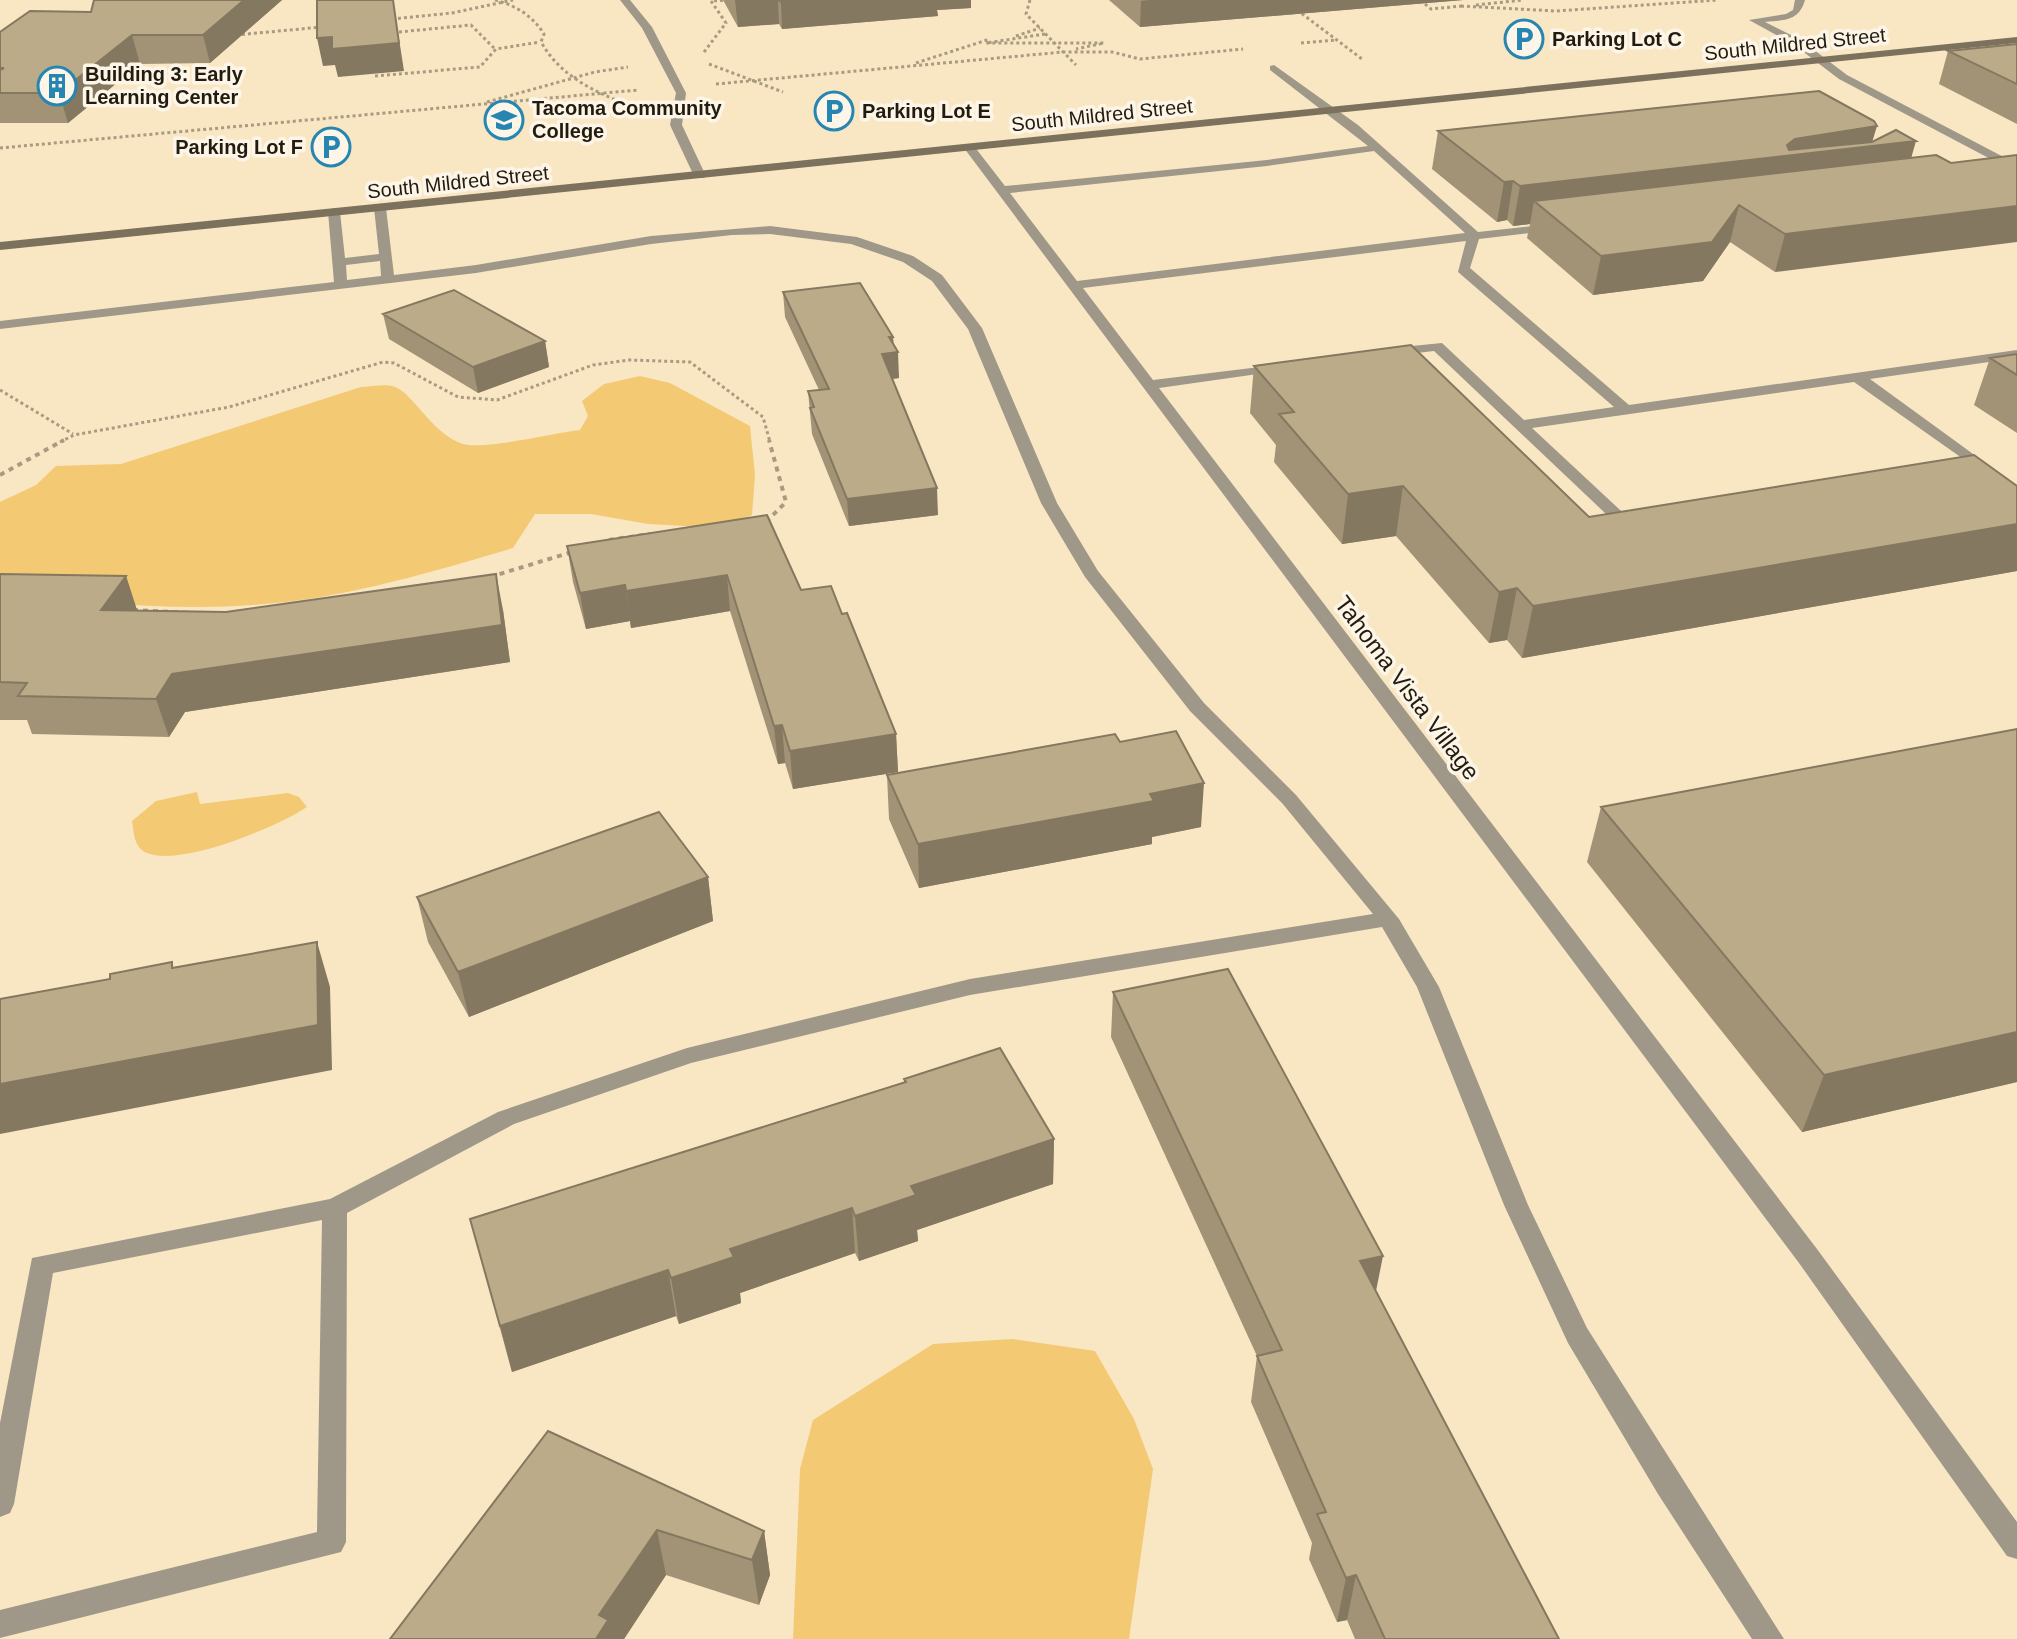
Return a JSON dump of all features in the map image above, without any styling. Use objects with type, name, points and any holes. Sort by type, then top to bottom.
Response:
[{"type":"main road","name":"South Mildred Street","points":[[0,246],[2017,40]]},
{"type":"lane","points":[[625,0],[647,27],[681,93],[676,125],[700,176]]},
{"type":"lane","points":[[1800,0],[1797,11],[1788,17],[1754,20],[1797,42],[1818,60],[1868,91],[2017,169]]},
{"type":"lane","points":[[1274,68],[1331,108],[1474,235]]},
{"type":"lane","name":"Tahoma Vista Village","points":[[970,148],[1808,1256],[2017,1546]]},
{"type":"lane","points":[[1003,190],[1267,163],[1375,148]]},
{"type":"lane","points":[[2003,178],[2017,179]]},
{"type":"lane","points":[[380,208],[388,279]]},
{"type":"lane","points":[[334,212],[341,284]]},
{"type":"lane","points":[[1074,285],[1565,225]]},
{"type":"lane","points":[[0,325],[551,258],[651,240],[757,230],[815,233],[853,240],[908,259],[937,278],[975,328],[1049,503],[1091,573],[1197,707],[1289,799],[1388,919],[1428,987],[1516,1205],[1577,1335],[1668,1485],[1769,1639]]},
{"type":"lane","points":[[1474,235],[1463,269],[1627,411]]},
{"type":"lane","points":[[339,262],[385,257]]},
{"type":"lane","points":[[1368,355],[1437,346],[1630,528],[1645,526]]},
{"type":"lane","points":[[1521,425],[2017,354]]},
{"type":"lane","points":[[1150,385],[1298,365]]},
{"type":"lane","points":[[1857,377],[1987,470],[1957,475]]},
{"type":"lane","points":[[0,1504],[41,1265],[335,1208],[506,1118],[687,1056],[970,987],[1388,919]]},
{"type":"lane","points":[[0,1624],[331,1542],[335,1208]]},
{"type":"path","points":[[495,0],[506,2],[540,26],[544,34],[541,42],[549,62],[598,93],[631,106]]},
{"type":"path","points":[[390,25],[389,19],[432,16],[513,0]]},
{"type":"path","points":[[732,0],[711,1],[726,23],[704,50],[704,59],[783,92]]},
{"type":"path","points":[[1030,0],[1026,14],[1076,65]]},
{"type":"path","points":[[1425,4],[1431,9],[1523,0]]},
{"type":"path","points":[[1461,6],[1556,11],[1717,0]]},
{"type":"path","points":[[1294,8],[1362,59]]},
{"type":"path","points":[[432,16],[436,28]]},
{"type":"path","points":[[399,32],[471,25],[494,48]]},
{"type":"path","points":[[223,35],[330,26]]},
{"type":"path","points":[[908,66],[979,41],[1040,28]]},
{"type":"path","points":[[1045,34],[986,43],[1104,43],[1063,52]]},
{"type":"path","points":[[1295,44],[1336,40]]},
{"type":"path","points":[[375,76],[480,67],[496,49],[541,42]]},
{"type":"path","points":[[713,84],[1063,52],[1112,52],[1140,59],[1254,48]]},
{"type":"path","points":[[473,106],[575,77],[665,62]]},
{"type":"path","points":[[0,148],[650,89]]},
{"type":"path","points":[[520,101],[522,92]]},
{"type":"path","points":[[0,475],[74,435],[229,407],[383,362],[394,363],[458,397],[497,400],[593,365],[629,360],[690,362],[763,417],[786,502],[781,511],[759,526]]},
{"type":"path","points":[[0,390],[74,435]]},
{"type":"path","points":[[599,543],[635,534],[659,534]]},
{"type":"path","points":[[486,578],[585,548]]},
{"type":"path","points":[[126,610],[199,615]]},
{"type":"shaded area","points":[[640,376],[670,383],[750,426],[755,475],[752,515],[721,528],[648,524],[591,514],[535,514],[513,548],[365,588],[275,603],[172,607],[0,594],[0,502],[36,485],[56,466],[121,464],[361,387],[381,385],[399,389],[441,431],[463,444],[486,445],[520,440],[580,430],[588,416],[582,401],[604,384]]},
{"type":"shaded area","points":[[197,792],[200,804],[288,793],[299,797],[307,807],[274,825],[205,850],[162,856],[139,848],[132,821],[156,801]]},
{"type":"shaded area","points":[[1012,1339],[1095,1351],[1134,1419],[1153,1469],[1129,1639],[793,1639],[800,1469],[813,1420],[933,1344]]},
{"type":"building","points":[[94,0],[244,0],[203,35],[132,35],[59,93],[0,93],[0,70],[4,68],[0,68],[0,32],[30,11],[91,12]]},
{"type":"building","points":[[317,0],[393,0],[399,43],[332,49],[332,37],[317,38]]},
{"type":"building","points":[[2017,44],[2017,84],[1948,51]]},
{"type":"building","points":[[1819,91],[1874,121],[1877,126],[1795,139],[1787,145],[1789,150],[1872,142],[1896,130],[1916,141],[1520,186],[1513,181],[1504,182],[1438,131]]},
{"type":"building","points":[[1936,155],[1951,163],[2017,155],[2017,206],[1785,234],[1739,205],[1712,242],[1601,256],[1534,201]]},
{"type":"building","points":[[860,283],[893,337],[889,337],[898,352],[882,354],[937,488],[847,499],[810,408],[814,407],[808,391],[829,389],[783,292]]},
{"type":"building","points":[[454,290],[545,341],[473,367],[383,314]]},
{"type":"building","points":[[1411,345],[1589,517],[1974,455],[2017,486],[2017,524],[1533,606],[1517,588],[1499,592],[1403,486],[1348,494],[1279,414],[1294,412],[1254,366]]},
{"type":"building","points":[[2017,354],[2017,375],[1990,358]]},
{"type":"building","points":[[767,515],[801,590],[831,586],[842,614],[847,613],[896,734],[790,751],[782,725],[774,726],[727,575],[626,591],[625,585],[580,593],[567,546]]},
{"type":"building","points":[[0,574],[126,576],[101,610],[226,612],[496,574],[502,625],[172,674],[156,699],[18,696],[27,683],[0,682]]},
{"type":"building","points":[[2017,729],[2017,1032],[1824,1075],[1601,807]]},
{"type":"building","points":[[1176,731],[1204,783],[1150,794],[1154,801],[918,844],[887,775],[1115,734],[1120,742]]},
{"type":"building","points":[[659,812],[708,877],[458,972],[417,897]]},
{"type":"building","points":[[317,942],[318,1025],[0,1084],[0,999],[110,979],[110,974],[172,962],[172,968]]},
{"type":"building","points":[[1228,969],[1383,1256],[1360,1261],[1559,1639],[1385,1639],[1356,1575],[1346,1578],[1317,1514],[1326,1512],[1257,1356],[1282,1350],[1113,992]]},
{"type":"building","points":[[1000,1048],[1054,1139],[911,1186],[916,1195],[855,1216],[852,1208],[730,1249],[734,1257],[671,1278],[668,1270],[500,1326],[470,1219],[906,1082],[904,1079]]},
{"type":"building","points":[[548,1431],[764,1531],[752,1560],[657,1530],[599,1615],[608,1620],[596,1639],[390,1639]]},
{"type":"place","name":"Parking Lot C","points":[[1524,39]]},
{"type":"place","name":"Building 3: Early Learning Center","points":[[57,86]]},
{"type":"place","name":"Parking Lot E","points":[[834,111]]},
{"type":"place","name":"Tacoma Community College","points":[[504,120]]},
{"type":"place","name":"Parking Lot F","points":[[331,147]]}]
